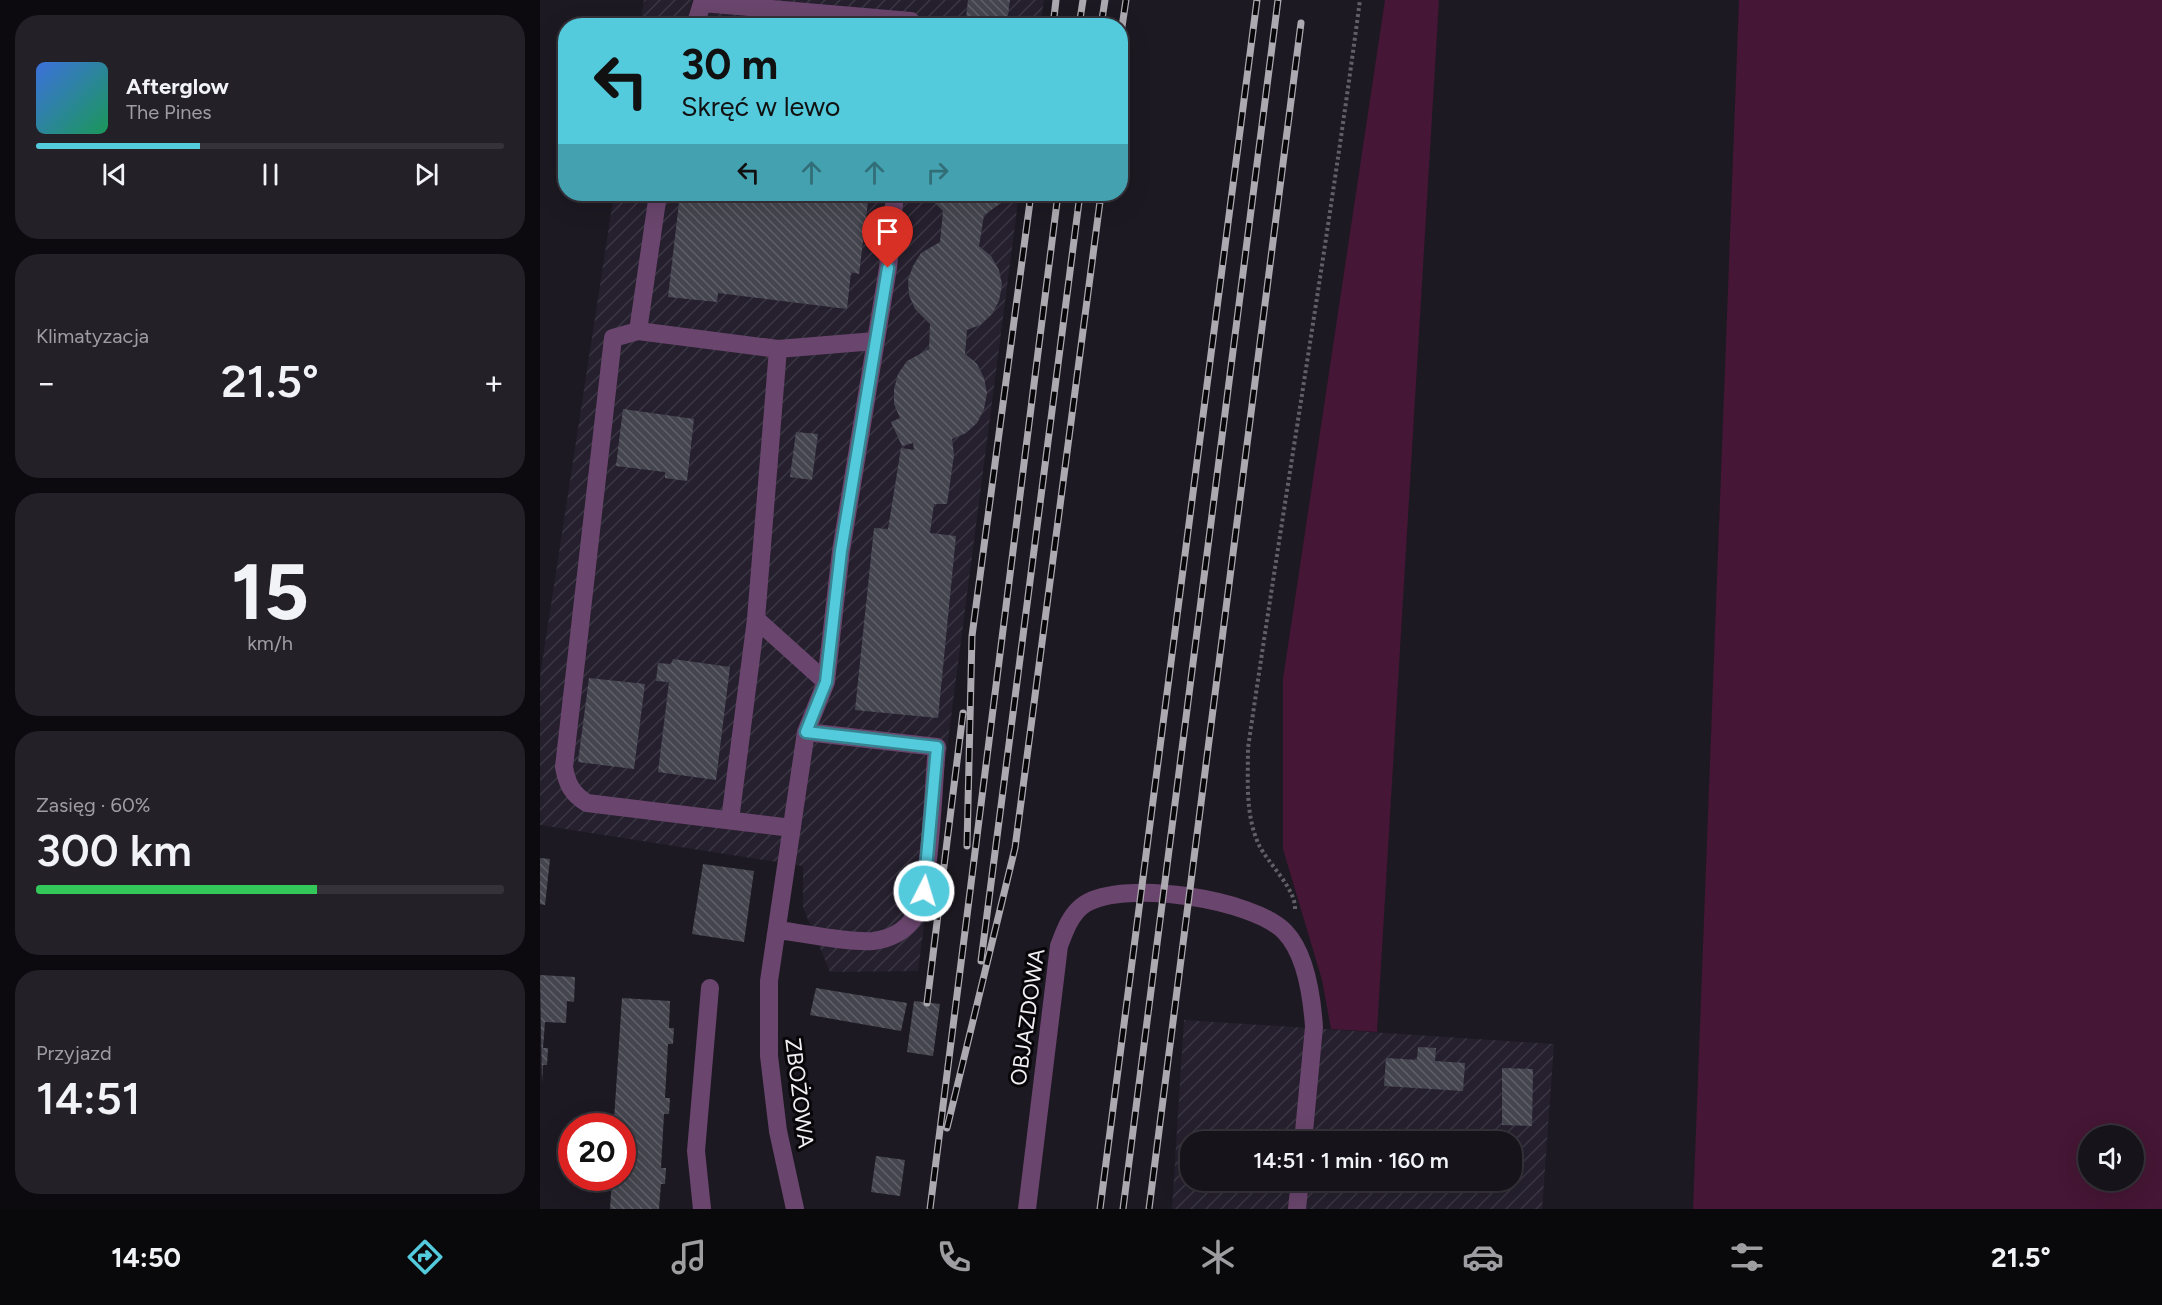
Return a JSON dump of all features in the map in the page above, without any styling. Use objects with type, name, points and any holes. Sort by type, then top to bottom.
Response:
[{"type":"street","points":[[697,18],[702,3],[876,18]]},
{"type":"street","points":[[638,331],[657,201]]},
{"type":"street","name":"ZBOŻOWA","points":[[795,1209],[778,1131],[769,1056],[769,981],[806,732],[826,682],[841,551],[888,268],[894,201]]},
{"type":"street","points":[[792,828],[587,803],[574,795],[567,781],[564,767],[613,338],[638,331],[778,349],[875,341]]},
{"type":"street","points":[[730,820],[756,619],[778,349]]},
{"type":"street","points":[[756,619],[826,682]]},
{"type":"street","points":[[777,930],[872,941],[891,937],[906,928],[915,915],[924,891],[937,747],[806,732]]},
{"type":"street","name":"OBJAZDOWA","points":[[1027,1209],[1059,946],[1074,914],[1086,904],[1102,896],[1142,891],[1243,908],[1275,923],[1286,933],[1302,964],[1313,1008],[1314,1027],[1304,1131]]},
{"type":"street","points":[[702,1209],[696,1151],[710,988]]},
{"type":"street","points":[[1297,1209],[1299,1191]]},
{"type":"path","points":[[1286,933],[1296,906],[1259,845],[1248,807],[1248,748],[1360,0]]},
{"type":"shaded area","points":[[644,0],[1044,0],[1041,18],[641,18]]},
{"type":"shaded area","points":[[1385,0],[1439,0],[1377,1032],[1331,1029],[1322,980],[1283,849],[1283,679]]},
{"type":"shaded area","points":[[1739,0],[2162,0],[2162,1209],[1693,1209]]},
{"type":"shaded area","points":[[613,201],[1018,201],[918,971],[830,972],[803,907],[803,866],[540,825],[540,677]]},
{"type":"shaded area","points":[[1184,1020],[1554,1044],[1542,1209],[1172,1209]]},
{"type":"building","points":[[968,0],[1010,0],[1008,18],[966,18]]},
{"type":"building","points":[[679,201],[868,201],[859,274],[851,272],[847,309],[718,293],[717,302],[668,297]]},
{"type":"building","points":[[933,201],[1004,201],[984,215],[979,246],[991,256],[999,270],[1002,285],[999,301],[992,314],[980,325],[967,330],[965,354],[977,364],[984,378],[987,393],[984,409],[977,423],[966,433],[952,439],[954,455],[947,504],[934,504],[930,533],[956,536],[938,718],[855,710],[874,528],[888,529],[901,448],[914,450],[913,443],[902,446],[891,422],[900,418],[894,404],[894,389],[898,374],[907,361],[929,349],[930,324],[915,309],[909,295],[908,280],[921,253],[940,242],[943,211]]},
{"type":"building","points":[[623,409],[694,419],[687,481],[665,478],[665,472],[616,466]]},
{"type":"building","points":[[796,432],[818,434],[812,480],[790,477]]},
{"type":"building","points":[[673,659],[730,667],[716,780],[658,772],[669,682],[656,681],[658,663],[671,664]]},
{"type":"building","points":[[589,678],[645,684],[634,769],[578,762]]},
{"type":"building","points":[[540,858],[550,859],[545,905],[540,904]]},
{"type":"building","points":[[703,864],[754,871],[744,942],[692,934]]},
{"type":"building","points":[[540,975],[575,977],[574,1002],[567,1001],[566,1023],[545,1022],[543,1048],[548,1048],[547,1065],[543,1065],[542,1083]]},
{"type":"building","points":[[816,988],[907,1003],[901,1031],[810,1015]]},
{"type":"building","points":[[622,998],[670,1001],[669,1028],[674,1028],[673,1044],[668,1044],[665,1098],[670,1098],[669,1114],[664,1114],[661,1168],[666,1168],[665,1184],[661,1184],[659,1209],[610,1209],[611,1191],[636,1191],[636,1113],[614,1113]]},
{"type":"building","points":[[914,1001],[940,1004],[933,1056],[907,1052]]},
{"type":"building","points":[[1418,1047],[1436,1048],[1435,1061],[1465,1063],[1463,1091],[1384,1086],[1386,1058],[1417,1060]]},
{"type":"building","points":[[1502,1068],[1533,1069],[1532,1126],[1502,1125]]},
{"type":"building","points":[[876,1156],[905,1160],[900,1196],[871,1192]]},
{"type":"railway","points":[[1054,18],[1056,0]]},
{"type":"railway","points":[[1080,18],[1083,0]]},
{"type":"railway","points":[[1102,18],[1105,0]]},
{"type":"railway","points":[[1123,18],[1126,0]]},
{"type":"railway","points":[[1100,1209],[1257,0]]},
{"type":"railway","points":[[1123,1209],[1278,0]]},
{"type":"railway","points":[[1149,1209],[1301,23]]},
{"type":"railway","points":[[967,846],[972,636],[1030,201]]},
{"type":"railway","points":[[930,1209],[1057,201]]},
{"type":"railway","points":[[981,961],[1079,201]]},
{"type":"railway","points":[[947,1128],[1015,848],[1100,201]]},
{"type":"railway","points":[[927,1003],[963,713]]},
{"type":"route","points":[[888,268],[841,551],[826,682],[806,732],[937,747],[924,891]]}]
